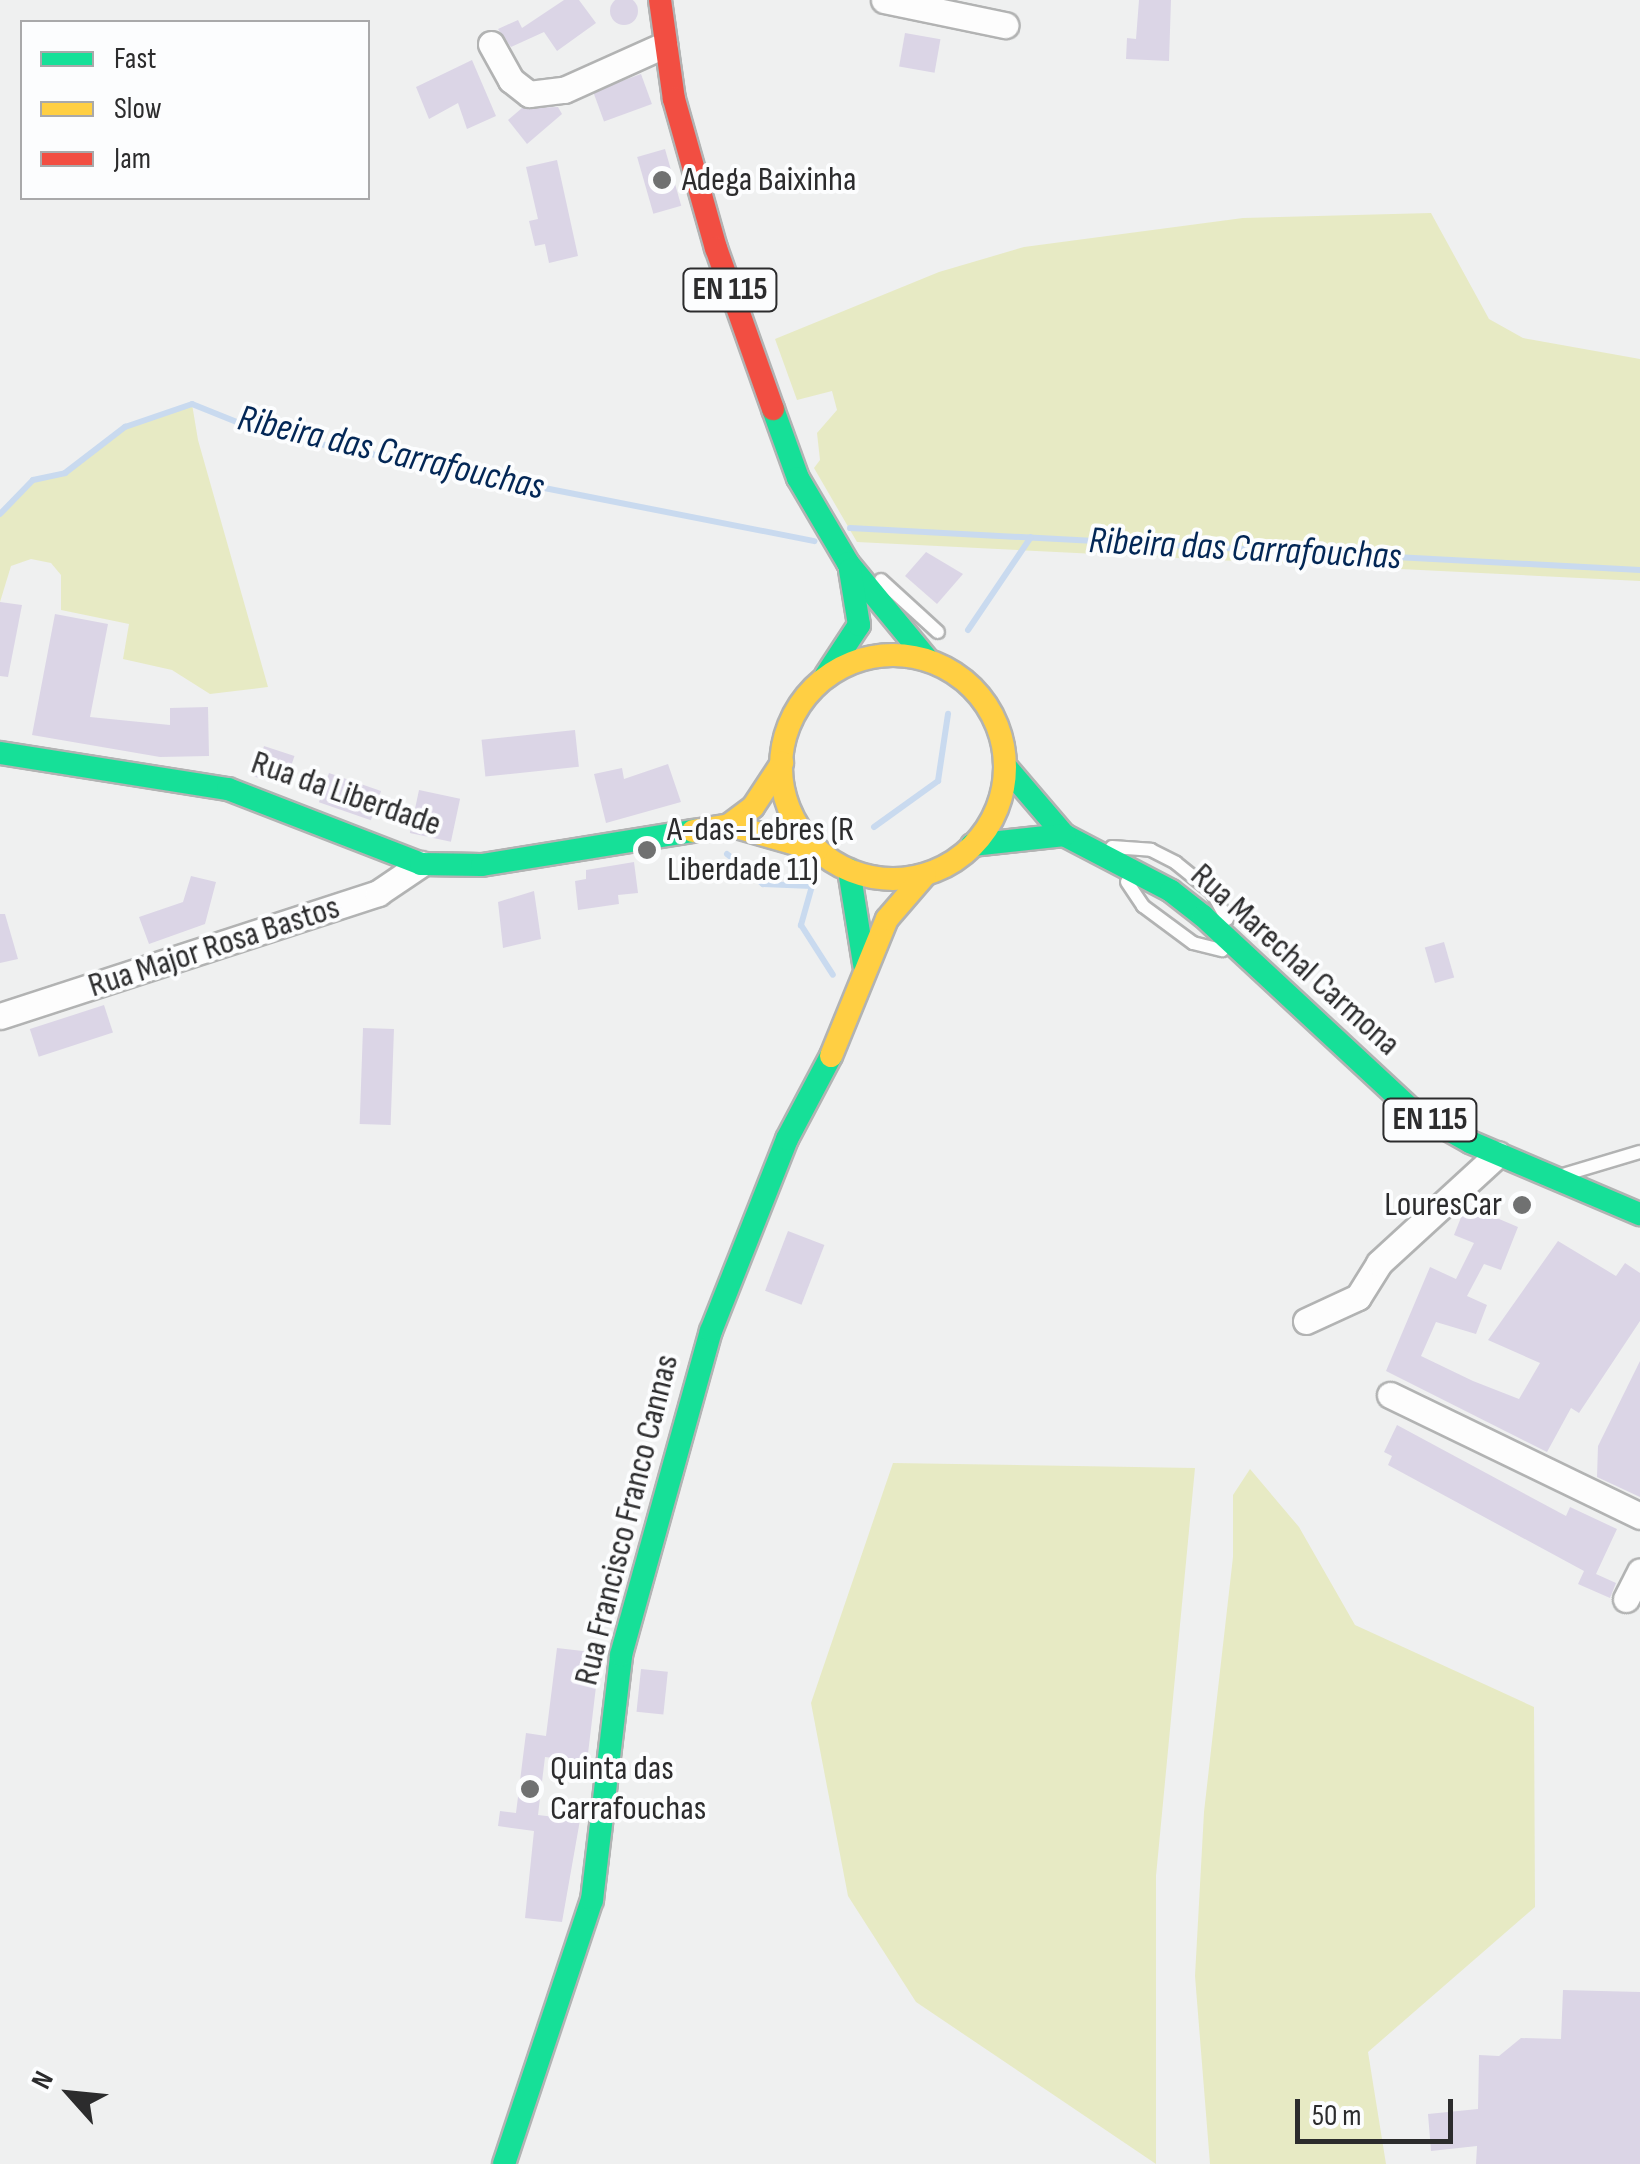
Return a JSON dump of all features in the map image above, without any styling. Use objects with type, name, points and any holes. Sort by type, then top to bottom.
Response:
[{"type":"main road","name":"EN 115","points":[[660,0],[664,45],[716,248],[756,370],[798,478],[848,563],[927,659]]},
{"type":"main road","name":"EN 115","points":[[823,679],[856,660],[892,654],[927,659],[959,675],[984,700],[1000,732],[1006,767],[1000,801],[972,845],[925,875],[887,879],[849,870],[817,850],[793,819],[782,763],[797,708],[823,679],[859,625],[848,563]]},
{"type":"main road","name":"Rua da Liberdade","points":[[0,753],[228,789],[421,864],[482,865],[728,825],[817,850]]},
{"type":"main road","points":[[728,825],[770,787],[782,763]]},
{"type":"main road","name":"Rua Marechal Carmona","points":[[1006,767],[1064,836],[1171,891],[1248,956],[1382,1088],[1498,1154],[1640,1214]]},
{"type":"main road","name":"Rua Marechal Carmona","points":[[972,845],[1064,836]]},
{"type":"main road","points":[[849,870],[865,970]]},
{"type":"main road","name":"Rua Francisco Franco Cannas","points":[[504,2164],[592,1900],[621,1655],[712,1331],[786,1140],[823,1076],[886,919],[925,875]]},
{"type":"street","points":[[884,0],[1005,25]]},
{"type":"street","points":[[491,44],[510,80],[529,94],[564,90],[664,45]]},
{"type":"street","name":"Rua Major Rosa Bastos","points":[[0,1016],[378,892],[421,864]]},
{"type":"street","points":[[1306,1321],[1358,1297],[1379,1263],[1498,1154]]},
{"type":"street","points":[[1390,1396],[1640,1516]]},
{"type":"street","points":[[1626,1599],[1640,1570]]},
{"type":"lane","points":[[848,563],[889,584],[938,632]]},
{"type":"lane","points":[[1088,846],[1136,847],[1176,863],[1212,892],[1248,956]]},
{"type":"lane","points":[[1556,1179],[1640,1152]]},
{"type":"green space","points":[[1431,213],[1489,319],[1523,338],[1640,359],[1640,581],[857,542],[814,468],[820,460],[817,433],[837,410],[832,391],[797,400],[775,339],[939,272],[1024,247],[1243,218]]},
{"type":"green space","points":[[192,404],[198,440],[268,687],[210,694],[172,670],[123,659],[129,624],[61,610],[61,575],[51,563],[31,559],[11,566],[0,602],[0,514],[33,480],[65,472],[125,427]]},
{"type":"green space","points":[[893,1463],[1195,1468],[1156,1876],[1156,2164],[916,2002],[848,1896],[811,1703]]},
{"type":"green space","points":[[1250,1469],[1299,1527],[1355,1625],[1534,1707],[1535,1907],[1368,2052],[1386,2164],[1210,2164],[1195,1976],[1204,1812],[1233,1557],[1233,1495]]},
{"type":"building","points":[[617,-1],[631,-1],[637,6],[637,16],[629,24],[619,24],[611,16],[611,6]]},
{"type":"building","points":[[564,0],[579,0],[596,23],[557,51],[544,32],[511,47],[498,29],[518,20],[522,28]]},
{"type":"building","points":[[1139,0],[1171,0],[1169,61],[1126,59],[1127,38],[1136,39]]},
{"type":"building","points":[[905,33],[940,39],[935,73],[899,66]]},
{"type":"building","points":[[472,60],[496,116],[467,129],[458,103],[429,119],[416,87]]},
{"type":"building","points":[[641,74],[652,104],[604,122],[593,91]]},
{"type":"building","points":[[558,107],[562,114],[527,144],[508,120],[522,108]]},
{"type":"building","name":"Adega Baixinha","points":[[665,149],[681,206],[653,214],[637,157]]},
{"type":"building","points":[[557,160],[578,256],[549,263],[545,244],[535,246],[529,221],[538,219],[526,167]]},
{"type":"building","points":[[926,552],[963,574],[937,604],[905,576]]},
{"type":"building","points":[[0,602],[22,605],[8,677],[0,676]]},
{"type":"building","points":[[55,614],[108,624],[90,717],[170,725],[170,708],[208,707],[209,756],[160,757],[32,735]]},
{"type":"building","points":[[575,730],[579,767],[485,777],[482,740]]},
{"type":"building","points":[[264,746],[294,756],[285,786],[254,776]]},
{"type":"building","points":[[668,764],[681,802],[606,823],[594,774],[622,768],[624,779]]},
{"type":"building","points":[[329,773],[381,791],[371,820],[319,802]]},
{"type":"building","points":[[419,790],[460,799],[451,842],[410,833]]},
{"type":"building","points":[[634,862],[638,893],[618,895],[619,904],[578,910],[575,881],[586,879],[586,870]]},
{"type":"building","points":[[191,876],[216,882],[205,924],[149,944],[139,917],[183,902]]},
{"type":"building","points":[[534,891],[541,939],[503,948],[498,902]]},
{"type":"building","points":[[0,914],[5,914],[18,959],[0,963]]},
{"type":"building","points":[[1444,942],[1454,978],[1435,983],[1425,948]]},
{"type":"building","points":[[104,1005],[113,1033],[39,1057],[30,1029]]},
{"type":"building","points":[[363,1028],[394,1029],[391,1125],[360,1124]]},
{"type":"building","points":[[1466,1205],[1518,1227],[1501,1270],[1484,1264],[1467,1296],[1487,1305],[1476,1334],[1436,1322],[1421,1356],[1519,1399],[1540,1363],[1488,1340],[1558,1241],[1616,1276],[1625,1263],[1640,1273],[1640,1321],[1579,1413],[1571,1408],[1547,1452],[1386,1371],[1430,1267],[1456,1279],[1474,1243],[1454,1235]]},
{"type":"building","points":[[788,1231],[824,1245],[801,1305],[765,1291]]},
{"type":"building","points":[[1640,1361],[1640,1497],[1597,1477],[1598,1446]]},
{"type":"building","points":[[1397,1425],[1566,1516],[1570,1507],[1617,1529],[1596,1574],[1616,1583],[1610,1598],[1578,1584],[1584,1571],[1388,1465],[1392,1456],[1384,1452]]},
{"type":"building","name":"Quinta das Carrafouchas","points":[[557,1648],[600,1653],[587,1762],[545,1757],[538,1815],[580,1820],[562,1922],[525,1918],[534,1831],[498,1826],[500,1811],[516,1813],[526,1733],[546,1736]]},
{"type":"building","points":[[641,1669],[668,1672],[663,1715],[637,1712]]},
{"type":"building","points":[[1563,1990],[1640,1992],[1640,2164],[1476,2164],[1477,2146],[1431,2151],[1428,2114],[1478,2109],[1479,2055],[1499,2056],[1521,2038],[1561,2039]]},
{"type":"waterway","name":"Ribeira das Carrafouchas","points":[[0,514],[33,480],[65,473],[125,427],[192,404],[264,433],[814,541]]},
{"type":"waterway","name":"Ribeira das Carrafouchas","points":[[850,528],[1640,570]]},
{"type":"waterway","points":[[968,630],[1031,537]]},
{"type":"waterway","points":[[874,827],[938,781],[948,714]]},
{"type":"waterway","points":[[727,854],[763,884],[812,886]]},
{"type":"waterway","points":[[812,886],[801,925],[833,975]]},
{"type":"traffic: fast","points":[[773,409],[798,478],[848,563],[927,659]]},
{"type":"traffic: fast","points":[[826,675],[859,625],[850,570]]},
{"type":"traffic: fast","points":[[0,753],[228,789],[421,864],[482,865],[693,831]]},
{"type":"traffic: fast","points":[[1006,767],[1064,835],[1171,891],[1203,916],[1411,1109],[1470,1142],[1640,1214]]},
{"type":"traffic: fast","points":[[972,845],[1064,835]]},
{"type":"traffic: fast","points":[[849,870],[864,964]]},
{"type":"traffic: fast","points":[[504,2164],[592,1900],[621,1655],[711,1331],[787,1139],[831,1056]]},
{"type":"traffic: slow","points":[[893,655],[936,664],[972,688],[996,724],[1005,767],[996,810],[972,846],[936,870],[893,879],[850,870],[814,846],[790,810],[781,767],[790,724],[814,688],[850,664],[893,655]]},
{"type":"traffic: slow","points":[[729,825],[753,807],[782,763]]},
{"type":"traffic: slow","points":[[693,831],[729,825],[817,850]]},
{"type":"traffic: slow","points":[[831,1056],[887,919],[925,875]]},
{"type":"traffic: jam","points":[[660,0],[674,99],[716,248],[773,409]]},
{"type":"place","name":"Adega Baixinha","points":[[662,180]]},
{"type":"place","name":"A-das-Lebres (R Liberdade 11)","points":[[647,850]]},
{"type":"place","name":"LouresCar","points":[[1522,1205]]},
{"type":"place","name":"Quinta das Carrafouchas","points":[[530,1789]]}]
